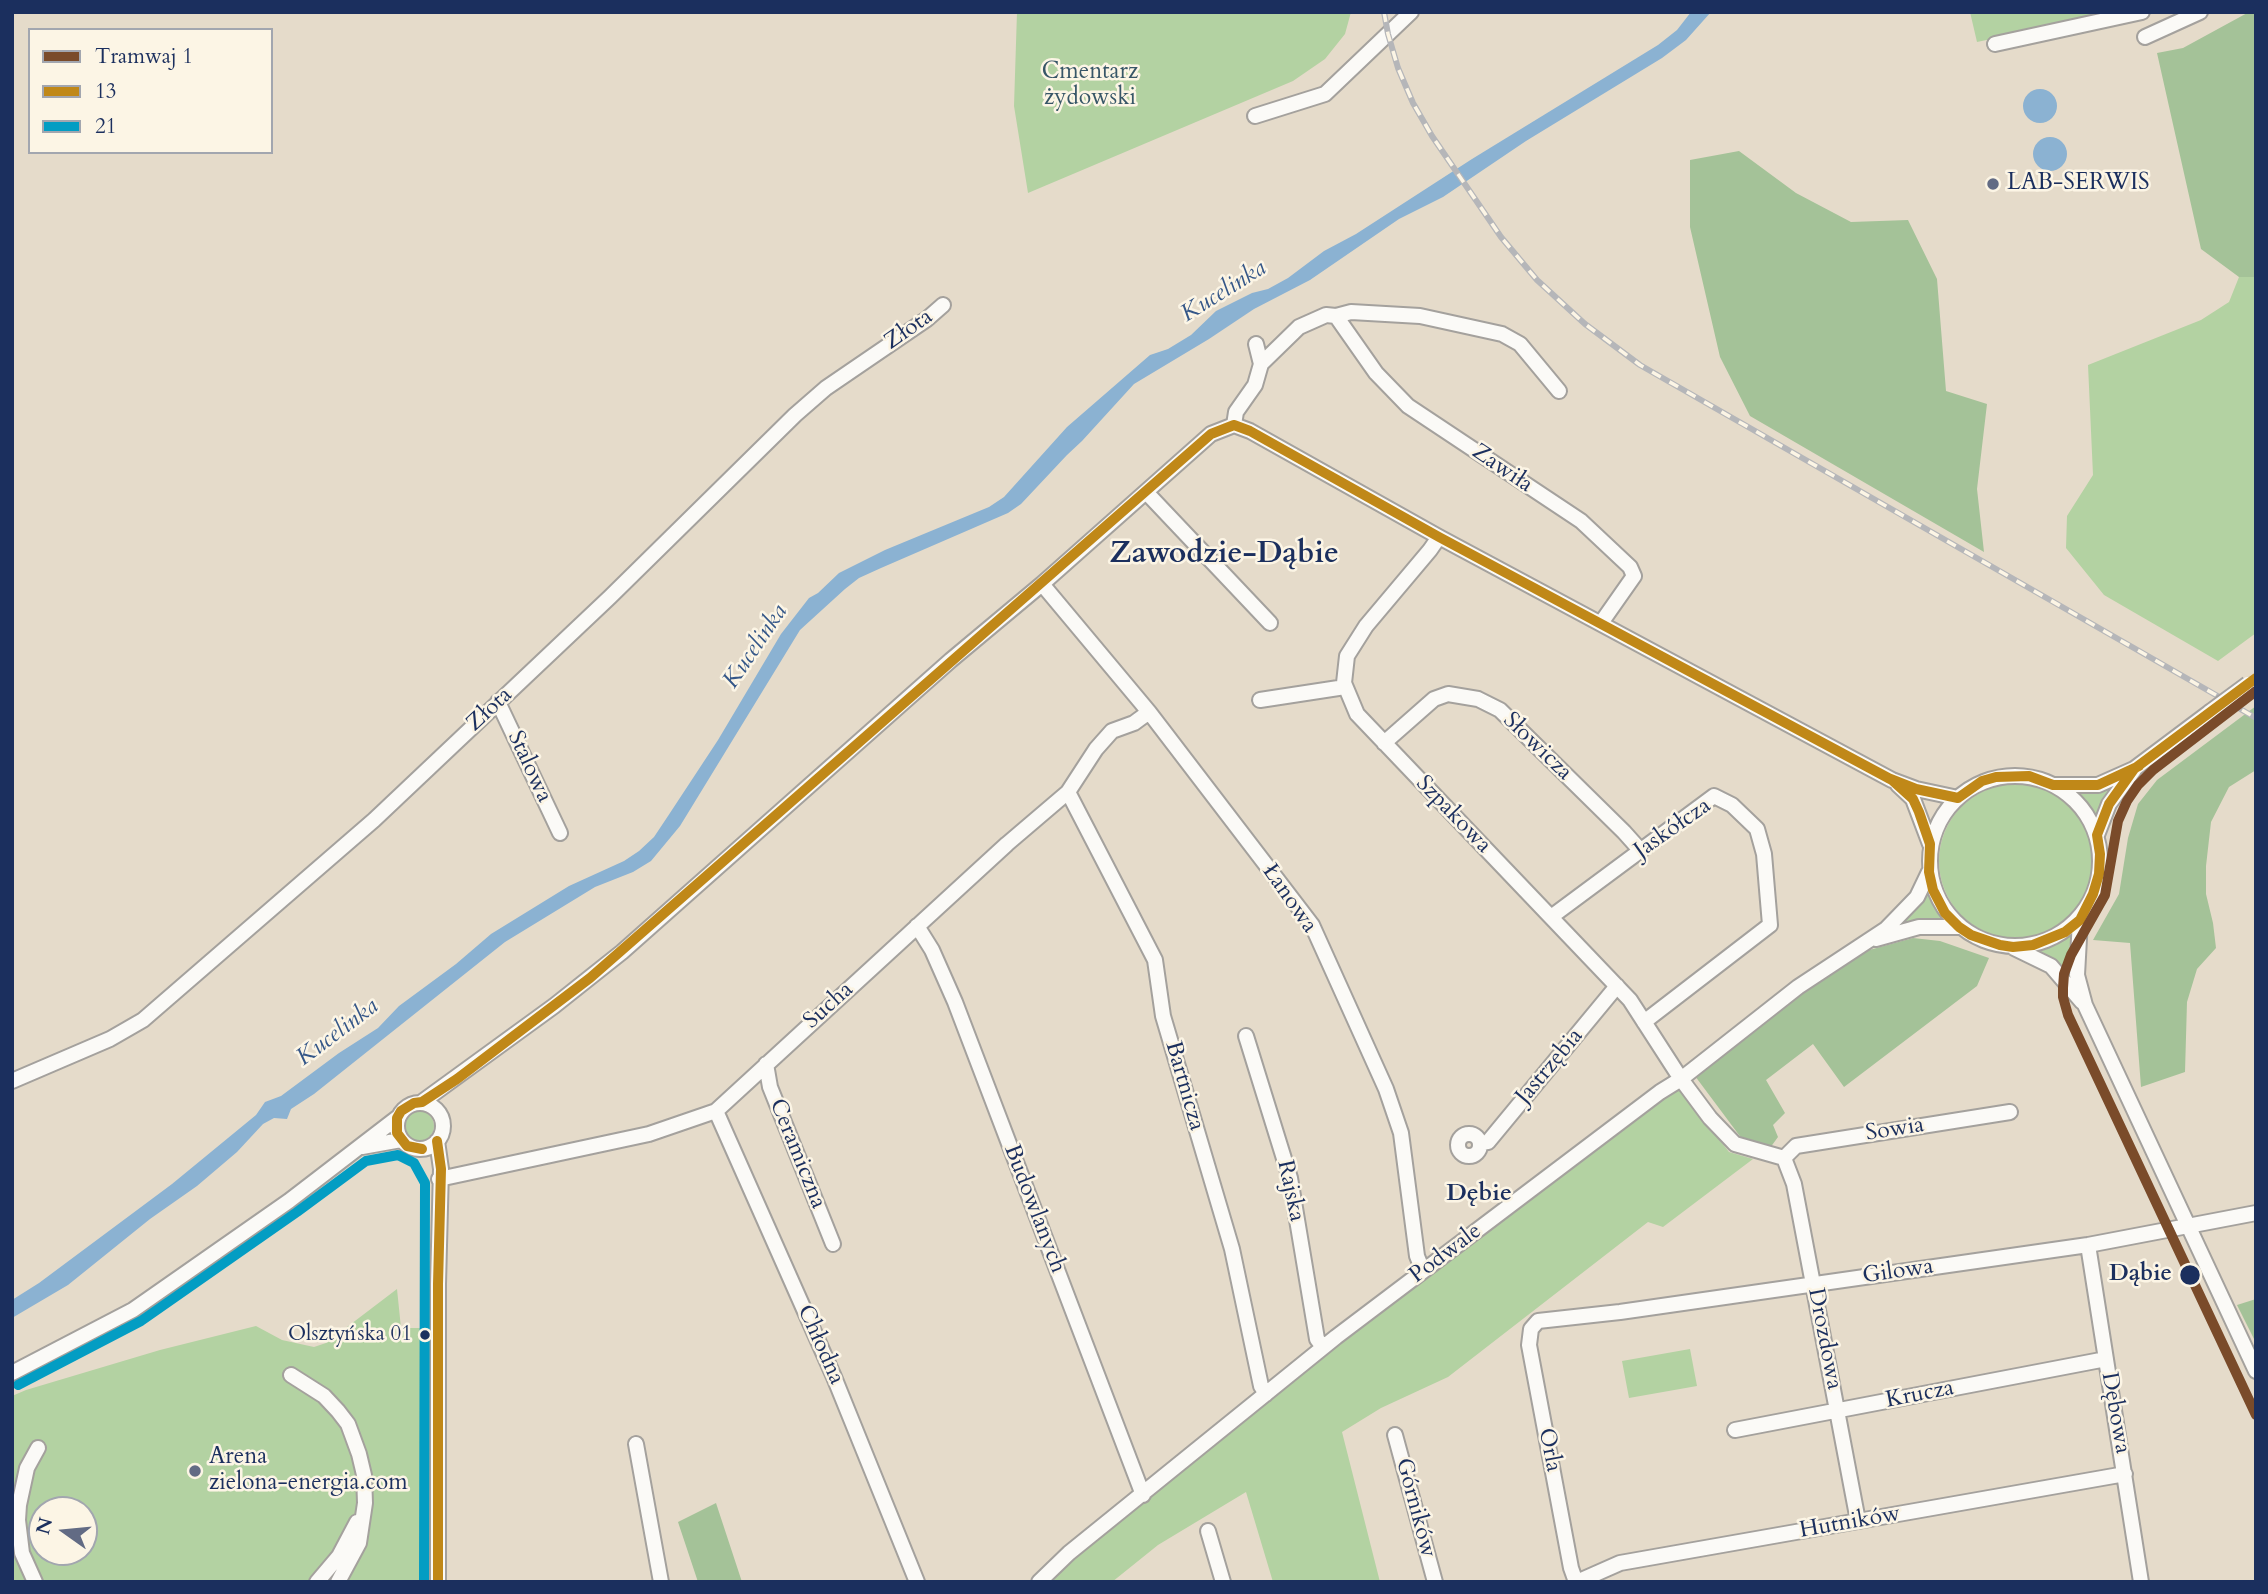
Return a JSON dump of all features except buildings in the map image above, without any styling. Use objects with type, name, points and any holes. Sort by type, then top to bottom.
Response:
[{"type":"street","points":[[1255,116],[1325,94],[1410,12]]},
{"type":"street","points":[[1995,44],[2142,12]]},
{"type":"street","points":[[2145,37],[2200,12]]},
{"type":"street","name":"Złota","points":[[12,1081],[110,1040],[142,1020],[373,820],[610,597],[795,415],[826,388],[927,319],[943,305]]},
{"type":"street","points":[[1234,425],[1236,412],[1255,386],[1261,364],[1298,327],[1326,315],[1336,316],[1351,312],[1420,316],[1502,334],[1520,344],[1559,391]]},
{"type":"street","name":"Zawiła","points":[[1336,316],[1376,373],[1408,406],[1581,522],[1630,567],[1634,576],[1601,623]]},
{"type":"street","points":[[1255,344],[1261,364]]},
{"type":"street","points":[[12,1373],[133,1310],[289,1201],[360,1148],[397,1118],[407,1106],[422,1102],[457,1079],[581,985],[622,952],[1211,434],[1234,425],[1250,431],[1439,537],[1892,780],[1916,789],[1958,798]]},
{"type":"street","points":[[1146,492],[1270,623]]},
{"type":"street","points":[[1260,700],[1345,687],[1348,656],[1366,626],[1439,537]]},
{"type":"street","name":"Łanowa","points":[[1042,584],[1149,712],[1312,925],[1386,1089],[1401,1133],[1417,1256],[1423,1271]]},
{"type":"street","points":[[2053,785],[2098,785],[2134,769],[2252,681]]},
{"type":"street","name":"Szpakowa","points":[[1345,687],[1357,714],[1630,1000],[1681,1079],[1710,1118],[1735,1144],[1784,1158]]},
{"type":"street","name":"Słowicza","points":[[1384,743],[1434,699],[1448,694],[1478,699],[1500,710],[1641,850]]},
{"type":"street","name":"Stalowa","points":[[498,702],[560,833]]},
{"type":"street","name":"Sucha","points":[[439,1179],[649,1134],[716,1111],[1007,844],[1069,792],[1096,748],[1112,731],[1133,723],[1149,712]]},
{"type":"street","points":[[2097,835],[2109,804],[2134,769]]},
{"type":"street","points":[[2080,920],[2065,932],[2033,946],[2013,947],[1986,942],[1959,927],[1945,913],[1933,890],[1929,872],[1930,844],[1945,811],[1982,781],[1996,777],[2029,776],[2053,785],[2072,797],[2084,810],[2097,835],[2100,854],[2099,874],[2093,894],[2080,920],[2077,975],[2085,1005],[2256,1371]]},
{"type":"street","points":[[1892,780],[1913,799],[1930,844]]},
{"type":"street","name":"Bartnicza","points":[[1069,792],[1154,960],[1163,1016],[1232,1249],[1261,1386],[1266,1394]]},
{"type":"street","name":"Jaskółcza","points":[[1551,917],[1714,796],[1732,804],[1757,829],[1764,854],[1770,925],[1644,1022]]},
{"type":"street","name":"Podwale","points":[[1039,1582],[1069,1553],[1323,1347],[1649,1100],[1681,1079],[1798,987],[1886,929],[1917,897],[1929,872]]},
{"type":"street","name":"Budowlanych","points":[[917,926],[932,950],[955,1002],[1143,1495]]},
{"type":"street","name":"Podwale","points":[[1865,942],[1919,927],[1959,927]]},
{"type":"street","points":[[2013,947],[2051,966],[2085,1005]]},
{"type":"street","name":"Jastrzębia","points":[[1479,1143],[1488,1142],[1617,986]]},
{"type":"street","name":"Rajska","points":[[1246,1036],[1290,1178],[1317,1339],[1323,1347]]},
{"type":"street","name":"Ceramiczna","points":[[766,1064],[770,1087],[833,1244]]},
{"type":"street","points":[[397,1118],[397,1133],[401,1140],[414,1149],[429,1147],[437,1141],[443,1130],[441,1115],[457,1079]]},
{"type":"street","points":[[422,1102],[430,1104],[441,1115]]},
{"type":"street","name":"Chłodna","points":[[716,1111],[834,1377],[917,1582]]},
{"type":"street","name":"Sowia","points":[[1784,1158],[1796,1146],[2010,1112]]},
{"type":"street","points":[[360,1148],[401,1140]]},
{"type":"street","points":[[437,1141],[440,1161],[438,1582]]},
{"type":"street","points":[[422,1149],[439,1179]]},
{"type":"street","name":"Drozdowa","points":[[1784,1158],[1794,1184],[1858,1521]]},
{"type":"street","name":"Gilowa","points":[[1538,1321],[1620,1312],[2088,1245],[2256,1213]]},
{"type":"street","name":"Dębowa","points":[[2088,1245],[2141,1582]]},
{"type":"street","name":"Orla","points":[[1538,1321],[1531,1329],[1529,1345],[1571,1568],[1577,1582]]},
{"type":"street","name":"Krucza","points":[[1735,1430],[2106,1359]]},
{"type":"street","points":[[291,1374],[324,1396],[348,1424],[364,1475],[365,1503],[359,1543],[338,1582]]},
{"type":"street","name":"Górników","points":[[1395,1435],[1436,1582]]},
{"type":"street","points":[[636,1444],[661,1582]]},
{"type":"street","points":[[35,1582],[22,1553],[18,1520],[27,1468],[38,1448]]},
{"type":"street","name":"Hutników","points":[[1577,1582],[1620,1563],[2125,1474]]},
{"type":"street","points":[[317,1582],[339,1556],[365,1503]]},
{"type":"street","points":[[1208,1531],[1223,1582]]},
{"type":"green space","name":"Cmentarz żydowski","points":[[1017,12],[1351,12],[1345,34],[1325,59],[1293,81],[1028,193],[1014,106]]},
{"type":"green space","points":[[1970,12],[2118,12],[1977,42]]},
{"type":"green space","points":[[2249,12],[2256,12],[2256,277],[2239,277],[2201,249],[2157,53],[2183,48]]},
{"type":"green space","points":[[1739,151],[1796,193],[1851,222],[1908,220],[1937,279],[1946,391],[1987,404],[1977,489],[1984,552],[1750,416],[1720,357],[1690,227],[1690,160]]},
{"type":"green space","points":[[2239,277],[2256,277],[2256,633],[2218,661],[2104,595],[2066,548],[2067,516],[2093,475],[2088,365],[2201,320],[2229,302]]},
{"type":"green space","points":[[2256,706],[2256,770],[2229,787],[2211,822],[2206,894],[2216,948],[2197,969],[2187,1002],[2185,1072],[2141,1087],[2130,943],[2093,940],[2119,894],[2128,838],[2138,804],[2157,780]]},
{"type":"green space","points":[[2016,784],[2046,790],[2071,806],[2087,831],[2093,861],[2087,891],[2071,916],[2046,932],[2016,938],[1986,932],[1961,916],[1945,891],[1939,861],[1945,831],[1961,806],[1986,790]]},
{"type":"green space","points":[[2116,785],[2099,818],[2080,793]]},
{"type":"green space","points":[[1927,887],[1932,903],[1946,923],[1901,925]]},
{"type":"green space","points":[[2071,935],[2069,950],[2072,980],[2061,966],[2040,952]]},
{"type":"green space","points":[[1913,938],[1940,941],[1989,958],[1977,986],[1844,1087],[1813,1044],[1766,1080],[1785,1113],[1773,1125],[1778,1137],[1770,1148],[1742,1139],[1695,1076],[1776,1012],[1862,952]]},
{"type":"green space","points":[[1670,1089],[1680,1089],[1729,1152],[1753,1159],[1663,1227],[1648,1222],[1448,1377],[1381,1408],[1342,1432],[1380,1582],[1273,1582],[1246,1492],[1158,1545],[1112,1582],[1048,1582],[1108,1529],[1290,1380]]},
{"type":"green space","points":[[419,1111],[430,1115],[434,1126],[430,1137],[419,1141],[408,1137],[404,1126],[408,1115]]},
{"type":"green space","name":"Arena zielona-energia.com","points":[[397,1289],[401,1328],[425,1328],[423,1582],[12,1582],[12,1396],[160,1350],[256,1326],[282,1340],[314,1347],[326,1343]]},
{"type":"green space","points":[[2256,1299],[2256,1343],[2237,1305]]},
{"type":"green space","points":[[1690,1349],[1697,1386],[1629,1398],[1622,1361]]},
{"type":"green space","points":[[716,1503],[742,1582],[698,1582],[678,1522]]},
{"type":"water","points":[[1691,12],[1711,12],[1686,40],[1662,58],[1526,141],[1443,197],[1399,219],[1310,280],[1254,309],[1134,384],[1021,504],[1008,513],[859,578],[800,630],[680,826],[651,861],[633,872],[595,887],[505,942],[314,1094],[291,1109],[287,1119],[274,1118],[263,1124],[237,1152],[197,1186],[150,1219],[68,1285],[12,1318],[12,1300],[172,1184],[256,1115],[265,1102],[281,1096],[378,1028],[399,1006],[491,934],[569,886],[624,861],[639,851],[654,837],[718,740],[781,634],[809,598],[839,573],[885,550],[989,507],[1004,497],[1067,427],[1150,355],[1168,349],[1191,335],[1216,311],[1288,278],[1324,251],[1356,234],[1658,45],[1677,30]]},
{"type":"water","points":[[2040,89],[2052,94],[2057,106],[2052,118],[2040,123],[2028,118],[2023,106],[2028,94]]},
{"type":"water","points":[[2050,137],[2062,142],[2067,154],[2062,166],[2050,171],[2038,166],[2033,154],[2038,142]]},
{"type":"railway","points":[[1384,12],[1398,68],[1413,103],[1432,136],[1501,237],[1537,280],[1585,324],[1640,365],[2256,718]]},
{"type":"tram line","name":"1","points":[[2256,691],[2153,770],[2127,801],[2118,821],[2105,895],[2071,955],[2064,974],[2063,988],[2068,1015],[2256,1415]]},
{"type":"transit line","name":"13","points":[[1234,425],[1250,431],[1439,537],[1892,780],[1913,799],[1919,812],[1930,844],[1929,872],[1933,890],[1945,913],[1971,935],[2000,945],[2033,945],[2065,932],[2080,920],[2099,874],[2097,835],[2109,804],[2134,769],[2256,678]]},
{"type":"transit line","name":"13","points":[[422,1149],[407,1146],[397,1133],[397,1118],[401,1111],[414,1103],[422,1102],[457,1079],[590,978],[1211,434],[1234,425]]},
{"type":"transit line","name":"13","points":[[1958,798],[1982,781],[1996,777],[2029,776],[2053,785],[2098,785],[2139,766]]},
{"type":"transit line","name":"13","points":[[1888,778],[1916,789],[1958,798]]},
{"type":"transit line","name":"13","points":[[437,1141],[441,1169],[438,1284],[438,1582]]},
{"type":"transit line","name":"21","points":[[18,1385],[141,1321],[366,1161],[398,1155],[414,1163],[425,1183],[424,1582]]},
{"type":"place","name":"LAB-SERWIS","points":[[1993,184]]},
{"type":"place","name":"Dąbie","points":[[2190,1275]]},
{"type":"place","name":"Olsztyńska 01","points":[[425,1335]]},
{"type":"place","name":"Arena zielona-energia.com","points":[[195,1471]]},
{"type":"district","name":"Zawodzie-Dąbie","points":[[1224,555]]},
{"type":"district","name":"Dębie","points":[[1479,1194]]},
{"type":"water label","name":"Kucelinka","points":[[1224,292]]},
{"type":"water label","name":"Kucelinka","points":[[756,647]]},
{"type":"water label","name":"Kucelinka","points":[[338,1033]]}]
